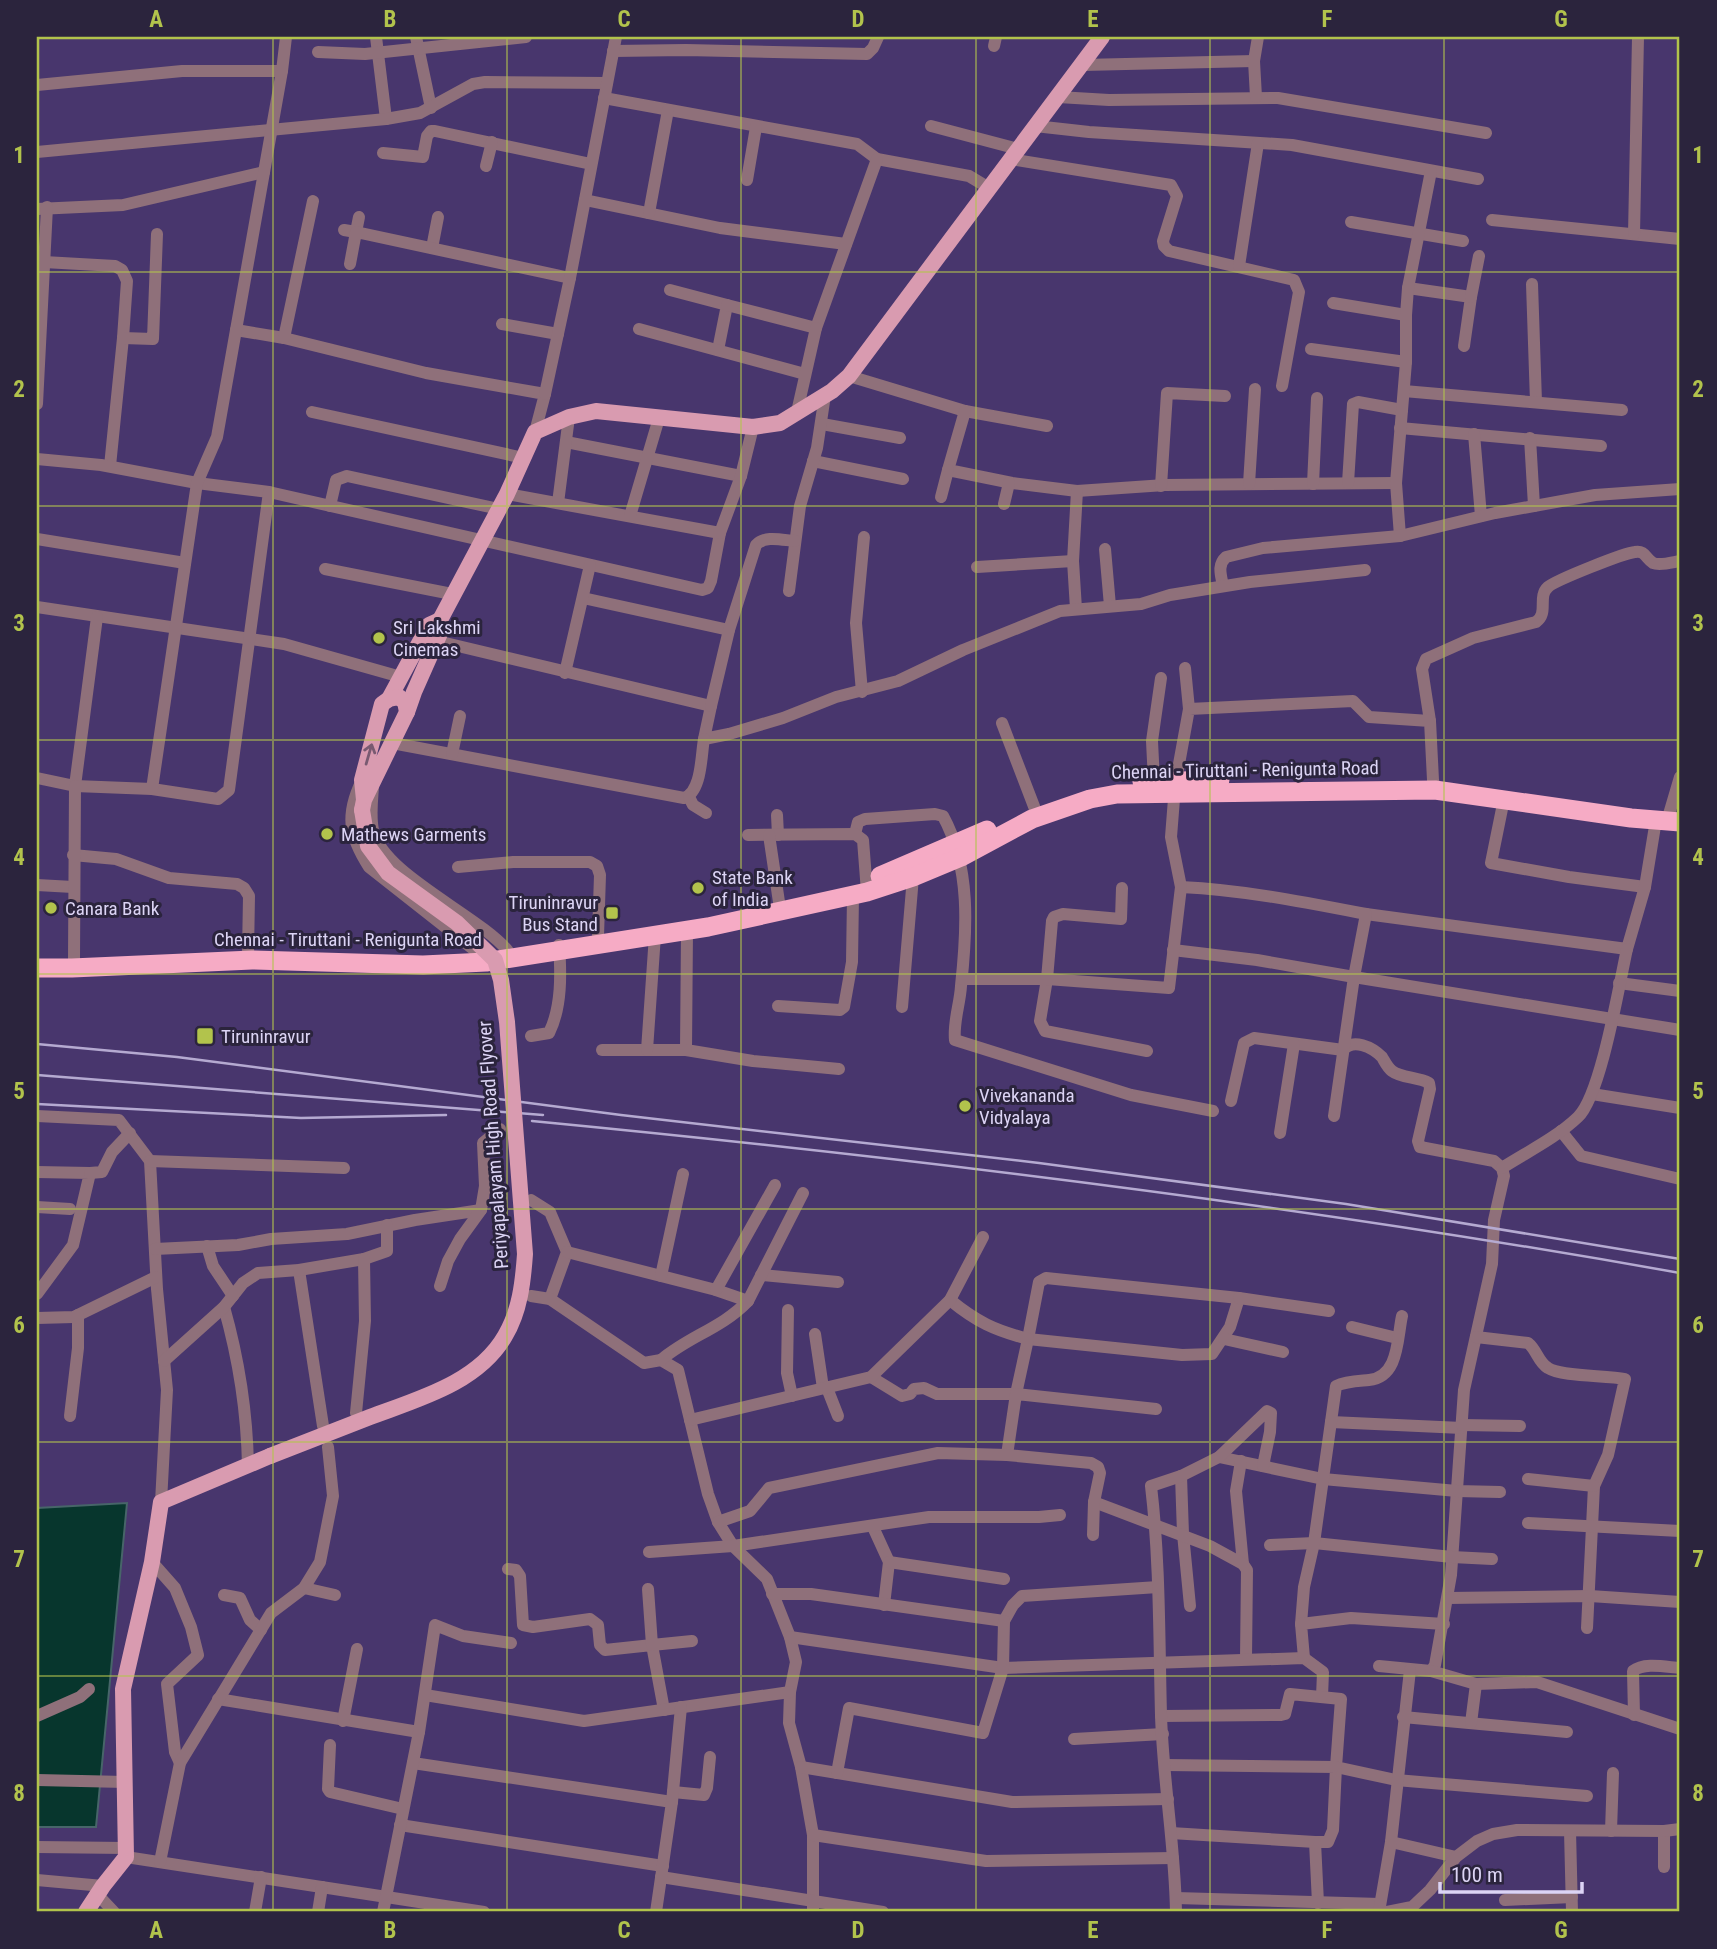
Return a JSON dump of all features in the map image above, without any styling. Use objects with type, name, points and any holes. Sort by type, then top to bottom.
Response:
[{"type":"highway","name":"Chennai - Tiruttani - Renigunta Road","points":[[37,960],[248,953],[480,955],[687,931],[912,877],[1062,796],[1090,788],[1154,781],[1176,787]]},
{"type":"highway","name":"Chennai - Tiruttani - Renigunta Road","points":[[1434,785],[1504,799],[1671,817]]},
{"type":"highway","name":"Chennai - Tiruttani - Renigunta Road","points":[[37,968],[252,960],[423,965],[486,962],[598,936],[732,913],[779,902],[862,890],[1032,819],[1090,799],[1176,787],[1434,785],[1671,817]]},
{"type":"main road","points":[[367,782],[392,743],[407,712],[441,631],[440,620],[508,494],[535,432],[569,417],[596,411],[753,427],[780,423],[825,395],[849,376],[1102,37]]},
{"type":"main road","points":[[389,699],[429,625],[440,620]]},
{"type":"main road","points":[[367,782],[382,704],[399,697],[405,702],[407,712]]},
{"type":"main road","name":"Periyapalayam High Road Flyover","points":[[160,1502],[444,1389],[491,1355],[505,1336],[516,1311],[523,1282],[525,1254],[507,1022],[501,980],[495,960],[457,923],[388,873],[368,846],[363,805],[367,782]]},
{"type":"main road","points":[[88,1911],[126,1852],[123,1689],[152,1562],[160,1502]]},
{"type":"street","points":[[152,789],[197,483],[216,437],[286,37]]},
{"type":"street","points":[[376,37],[386,119]]},
{"type":"street","points":[[318,52],[378,53],[416,42],[526,37]]},
{"type":"street","points":[[535,432],[570,278],[616,37]]},
{"type":"street","points":[[716,51],[717,37]]},
{"type":"street","points":[[613,51],[867,54],[878,37]]},
{"type":"street","points":[[1256,97],[1254,61],[1258,37]]},
{"type":"street","points":[[1634,234],[1638,37]]},
{"type":"street","points":[[416,42],[431,107]]},
{"type":"street","points":[[1083,65],[1254,61]]},
{"type":"street","points":[[37,85],[182,71],[282,71]]},
{"type":"street","points":[[37,152],[386,119],[420,113],[473,84],[485,82],[607,83]]},
{"type":"street","points":[[1058,97],[1109,100],[1256,97],[1316,104],[1486,133]]},
{"type":"street","points":[[604,98],[858,144],[877,159],[969,176],[989,188]]},
{"type":"street","points":[[649,213],[668,110]]},
{"type":"street","points":[[931,126],[1014,154],[1171,185],[1177,196],[1163,241],[1168,251],[1293,280],[1297,285],[1299,292],[1282,386]]},
{"type":"street","points":[[1035,126],[1292,145],[1478,178]]},
{"type":"street","points":[[747,180],[756,127]]},
{"type":"street","points":[[383,153],[423,157],[427,136],[431,131],[591,164]]},
{"type":"street","points":[[485,166],[492,142]]},
{"type":"street","points":[[1239,266],[1258,144]]},
{"type":"street","points":[[797,412],[816,328],[877,159]]},
{"type":"street","points":[[1400,536],[1396,483],[1406,362],[1408,288],[1431,171]]},
{"type":"street","points":[[37,404],[44,262],[42,208],[122,205],[264,172]]},
{"type":"street","points":[[585,200],[720,228],[846,244]]},
{"type":"street","points":[[284,338],[313,201]]},
{"type":"street","points":[[350,264],[350,231],[359,217]]},
{"type":"street","points":[[432,248],[438,217]]},
{"type":"street","points":[[1492,220],[1680,239]]},
{"type":"street","points":[[1351,222],[1463,241]]},
{"type":"street","points":[[350,231],[570,278]]},
{"type":"street","points":[[123,338],[153,339],[157,234]]},
{"type":"street","points":[[1464,346],[1479,256]]},
{"type":"street","points":[[44,262],[115,266],[122,270],[127,281],[110,466]]},
{"type":"street","points":[[1532,284],[1536,402]]},
{"type":"street","points":[[1408,288],[1471,297]]},
{"type":"street","points":[[670,290],[816,328]]},
{"type":"street","points":[[1333,303],[1406,315]]},
{"type":"street","points":[[718,350],[727,305]]},
{"type":"street","points":[[502,324],[558,334]]},
{"type":"street","points":[[639,329],[805,374]]},
{"type":"street","points":[[236,330],[284,338],[426,373],[545,394]]},
{"type":"street","points":[[1311,349],[1406,362]]},
{"type":"street","points":[[849,376],[965,411],[1047,426]]},
{"type":"street","points":[[1249,484],[1255,388]]},
{"type":"street","points":[[1404,391],[1622,410]]},
{"type":"street","points":[[1161,486],[1167,393],[1225,396]]},
{"type":"street","points":[[789,591],[800,506],[822,424],[825,395]]},
{"type":"street","points":[[1313,484],[1317,398]]},
{"type":"street","points":[[1348,483],[1353,404],[1357,402],[1402,410]]},
{"type":"street","points":[[941,497],[965,411]]},
{"type":"street","points":[[312,412],[524,458]]},
{"type":"street","points":[[558,503],[569,417]]},
{"type":"street","points":[[630,516],[659,418]]},
{"type":"street","points":[[822,424],[901,438]]},
{"type":"street","points":[[37,459],[110,466],[197,483],[269,492],[702,590],[708,588],[711,581],[720,533],[741,476],[753,427]]},
{"type":"street","points":[[1400,428],[1601,446]]},
{"type":"street","points":[[1474,434],[1482,516]]},
{"type":"street","points":[[1530,439],[1534,506]]},
{"type":"street","points":[[566,442],[741,476]]},
{"type":"street","points":[[813,461],[903,479]]},
{"type":"street","points":[[948,470],[1009,483],[1077,491],[1161,486],[1396,483]]},
{"type":"street","points":[[330,506],[336,480],[347,476],[499,509]]},
{"type":"street","points":[[1004,504],[1009,483]]},
{"type":"street","points":[[1223,586],[1220,566],[1226,557],[1263,548],[1400,536],[1482,516],[1595,495],[1680,489]]},
{"type":"street","points":[[1076,609],[1073,561],[1077,491]]},
{"type":"street","points":[[37,778],[75,786],[152,789],[218,799],[229,790],[269,492]]},
{"type":"street","points":[[508,494],[720,533]]},
{"type":"street","points":[[862,692],[856,623],[864,537]]},
{"type":"street","points":[[37,539],[185,563]]},
{"type":"street","points":[[392,743],[689,797],[695,789],[729,630],[756,545],[761,540],[768,539],[795,541]]},
{"type":"street","points":[[1105,549],[1111,606]]},
{"type":"street","points":[[1434,785],[1430,721],[1422,669],[1426,659],[1473,638],[1536,622],[1542,618],[1545,591],[1548,587],[1573,575],[1635,552],[1646,555],[1656,564],[1680,561]]},
{"type":"street","points":[[976,567],[1073,561]]},
{"type":"street","points":[[565,673],[590,565]]},
{"type":"street","points":[[325,569],[452,594]]},
{"type":"street","points":[[704,738],[750,727],[836,697],[898,681],[1060,611],[1141,604],[1170,595],[1223,586],[1365,570]]},
{"type":"street","points":[[583,598],[729,630]]},
{"type":"street","points":[[37,607],[249,638],[316,652],[401,677]]},
{"type":"street","points":[[74,959],[75,786],[97,617]]},
{"type":"street","points":[[437,641],[711,706]]},
{"type":"street","points":[[962,979],[1047,979],[1169,988],[1181,887],[1171,836],[1189,709],[1185,668]]},
{"type":"street","points":[[1154,781],[1152,741],[1161,678]]},
{"type":"street","points":[[1189,709],[1353,701],[1369,716],[1430,721]]},
{"type":"street","points":[[452,754],[460,716]]},
{"type":"street","points":[[1002,723],[1035,809]]},
{"type":"street","points":[[1502,1168],[1561,1131],[1579,1116],[1592,1094],[1627,949],[1645,887],[1671,817],[1680,777]]},
{"type":"street","points":[[367,782],[377,844],[396,865],[489,933],[508,951]]},
{"type":"street","points":[[367,782],[351,803],[351,828],[357,848],[369,867],[480,955]]},
{"type":"street","points":[[689,797],[693,804],[706,813]]},
{"type":"street","points":[[1504,799],[1491,863],[1645,887]]},
{"type":"street","points":[[855,834],[858,822],[865,819],[935,814],[943,816],[958,851],[965,897],[962,979],[955,1040],[1130,1095],[1213,1111]]},
{"type":"street","points":[[777,815],[774,835],[779,902]]},
{"type":"street","points":[[748,835],[855,834],[863,840],[862,890],[844,1007],[840,1010],[778,1006]]},
{"type":"street","points":[[73,855],[116,859],[169,878],[237,884],[244,888],[248,896],[248,953]]},
{"type":"street","points":[[458,867],[513,862],[590,862],[597,866],[600,875],[598,936]]},
{"type":"street","points":[[902,1007],[912,877]]},
{"type":"street","points":[[37,885],[73,887]]},
{"type":"street","points":[[1181,887],[1217,888],[1366,914],[1627,949]]},
{"type":"street","points":[[1122,888],[1121,919],[1063,914],[1052,921],[1040,1021],[1045,1031],[1147,1051]]},
{"type":"street","points":[[1334,1116],[1366,914]]},
{"type":"street","points":[[685,1050],[687,931]]},
{"type":"street","points":[[647,1050],[655,935]]},
{"type":"street","points":[[531,1036],[549,1033],[554,1023],[558,1010],[559,946]]},
{"type":"street","points":[[1173,950],[1257,960],[1680,1030]]},
{"type":"street","points":[[1619,983],[1680,991]]},
{"type":"street","points":[[1231,1101],[1244,1043],[1248,1039],[1343,1050],[1351,1044],[1364,1046],[1379,1054],[1394,1073],[1418,1077],[1429,1083],[1430,1089],[1420,1128],[1420,1147],[1482,1157],[1494,1161],[1502,1168],[1504,1176],[1494,1220],[1492,1264],[1465,1390],[1448,1598],[1435,1665],[1431,1671]]},
{"type":"street","points":[[1280,1133],[1294,1044]]},
{"type":"street","points":[[602,1050],[685,1050],[753,1061],[839,1069]]},
{"type":"street","points":[[1592,1094],[1680,1108]]},
{"type":"street","points":[[37,1116],[120,1120],[150,1161],[156,1277],[167,1390],[160,1502]]},
{"type":"street","points":[[440,1286],[448,1261],[481,1210],[485,1186],[483,1143],[500,1129]]},
{"type":"street","points":[[1561,1131],[1581,1156],[1680,1179]]},
{"type":"street","points":[[37,1172],[102,1172],[112,1152],[130,1133]]},
{"type":"street","points":[[150,1161],[344,1168]]},
{"type":"street","points":[[37,1294],[73,1245],[90,1173]]},
{"type":"street","points":[[661,1276],[683,1174]]},
{"type":"street","points":[[716,1290],[775,1185]]},
{"type":"street","points":[[531,1296],[550,1299],[644,1363],[661,1360],[671,1351],[716,1328],[748,1301],[803,1193]]},
{"type":"street","points":[[531,1200],[550,1212],[567,1252],[550,1299]]},
{"type":"street","points":[[37,1207],[70,1209]]},
{"type":"street","points":[[155,1249],[347,1234],[481,1210]]},
{"type":"street","points":[[164,1361],[224,1307],[243,1283],[258,1273],[299,1270],[364,1259],[387,1251],[387,1225]]},
{"type":"street","points":[[690,1420],[871,1377],[950,1300],[983,1237]]},
{"type":"street","points":[[206,1246],[213,1266],[233,1296]]},
{"type":"street","points":[[567,1252],[716,1290],[748,1301]]},
{"type":"street","points":[[356,1413],[365,1321],[364,1259]]},
{"type":"street","points":[[299,1270],[323,1426]]},
{"type":"street","points":[[761,1275],[838,1282]]},
{"type":"street","points":[[37,1318],[74,1317],[156,1277]]},
{"type":"street","points":[[1007,1455],[1016,1394],[1039,1282],[1045,1278],[1239,1298],[1329,1311]]},
{"type":"street","points":[[950,1300],[974,1320],[1028,1339],[1182,1355],[1212,1354],[1224,1339],[1239,1298]]},
{"type":"street","points":[[224,1307],[241,1378],[248,1466]]},
{"type":"street","points":[[788,1310],[787,1373],[792,1396]]},
{"type":"street","points":[[70,1416],[78,1348],[78,1315]]},
{"type":"street","points":[[1304,1658],[1301,1624],[1304,1587],[1314,1543],[1336,1387],[1384,1376],[1393,1362],[1402,1316]]},
{"type":"street","points":[[1352,1327],[1397,1338]]},
{"type":"street","points":[[815,1334],[825,1388],[838,1416]]},
{"type":"street","points":[[1476,1338],[1528,1343],[1534,1347],[1542,1363],[1554,1371],[1625,1379],[1611,1446],[1594,1486],[1587,1628]]},
{"type":"street","points":[[1224,1339],[1283,1352]]},
{"type":"street","points":[[661,1360],[678,1370],[708,1494],[718,1522],[733,1546],[767,1580],[790,1637],[796,1662],[790,1692],[789,1723],[801,1768],[813,1835],[813,1906]]},
{"type":"street","points":[[871,1377],[902,1396],[910,1394],[914,1389],[924,1388],[937,1395],[1016,1394],[1156,1409]]},
{"type":"street","points":[[1176,1912],[1161,1716],[1162,1661],[1156,1526],[1151,1486],[1181,1476],[1219,1457],[1267,1411],[1271,1413],[1270,1432],[1264,1466]]},
{"type":"street","points":[[1331,1422],[1520,1426]]},
{"type":"street","points":[[160,1862],[180,1763],[271,1614],[304,1588],[320,1562],[333,1496],[328,1447]]},
{"type":"street","points":[[718,1522],[750,1511],[769,1488],[938,1453],[1007,1455],[1091,1463],[1098,1467],[1100,1473],[1094,1502],[1093,1535]]},
{"type":"street","points":[[1219,1457],[1323,1479],[1457,1492],[1500,1492]]},
{"type":"street","points":[[1241,1461],[1236,1491],[1242,1564]]},
{"type":"street","points":[[1181,1476],[1190,1606]]},
{"type":"street","points":[[1528,1479],[1594,1486]]},
{"type":"street","points":[[1094,1502],[1183,1534],[1242,1564],[1247,1570],[1246,1658]]},
{"type":"street","points":[[649,1552],[733,1546],[929,1517],[1060,1515]]},
{"type":"street","points":[[1528,1523],[1680,1531]]},
{"type":"street","points":[[873,1527],[889,1562],[884,1605]]},
{"type":"street","points":[[1270,1545],[1314,1543],[1492,1559]]},
{"type":"street","points":[[152,1562],[175,1588],[191,1627],[198,1655],[167,1684],[175,1752],[180,1763]]},
{"type":"street","points":[[889,1562],[1004,1579]]},
{"type":"street","points":[[508,1569],[516,1570],[520,1577],[523,1625],[533,1627],[590,1619],[598,1625],[600,1644],[606,1650],[692,1641]]},
{"type":"street","points":[[837,1773],[849,1708],[984,1733],[1003,1668],[1004,1621],[1022,1596],[1158,1587]]},
{"type":"street","points":[[304,1588],[335,1595]]},
{"type":"street","points":[[648,1589],[652,1644],[664,1710]]},
{"type":"street","points":[[772,1594],[811,1594],[1004,1621]]},
{"type":"street","points":[[224,1595],[240,1598],[250,1620],[261,1630]]},
{"type":"street","points":[[1448,1598],[1590,1596],[1680,1602]]},
{"type":"street","points":[[1301,1624],[1351,1618],[1444,1624]]},
{"type":"street","points":[[383,1912],[384,1896],[419,1732],[435,1625],[463,1636],[512,1643]]},
{"type":"street","points":[[790,1637],[1003,1668],[1304,1658],[1323,1672],[1322,1697]]},
{"type":"street","points":[[343,1721],[356,1649]]},
{"type":"street","points":[[1379,1666],[1431,1671],[1476,1684],[1537,1682],[1680,1729]]},
{"type":"street","points":[[1634,1715],[1633,1671],[1637,1667],[1680,1668]]},
{"type":"street","points":[[1382,1910],[1410,1671]]},
{"type":"street","points":[[1471,1723],[1476,1684]]},
{"type":"street","points":[[37,1716],[80,1698],[89,1689]]},
{"type":"street","points":[[425,1695],[584,1721],[790,1692]]},
{"type":"street","points":[[1161,1716],[1281,1715],[1285,1714],[1290,1694],[1341,1699],[1333,1830],[1328,1842],[1171,1833]]},
{"type":"street","points":[[218,1699],[419,1732]]},
{"type":"street","points":[[656,1912],[681,1707]]},
{"type":"street","points":[[1403,1717],[1567,1732]]},
{"type":"street","points":[[1074,1739],[1163,1734]]},
{"type":"street","points":[[330,1745],[327,1789],[330,1792],[403,1809]]},
{"type":"street","points":[[413,1763],[672,1797],[704,1795],[710,1757]]},
{"type":"street","points":[[1165,1765],[1336,1767],[1396,1780],[1587,1796]]},
{"type":"street","points":[[801,1768],[1012,1802],[1168,1799]]},
{"type":"street","points":[[1611,1831],[1613,1773]]},
{"type":"street","points":[[37,1780],[125,1782]]},
{"type":"street","points":[[400,1825],[662,1872],[813,1906],[883,1912]]},
{"type":"street","points":[[1176,1898],[1318,1903],[1382,1910],[1412,1906],[1430,1890],[1456,1857],[1477,1841],[1493,1834],[1517,1830],[1680,1829]]},
{"type":"street","points":[[1570,1831],[1572,1912]]},
{"type":"street","points":[[1664,1831],[1664,1867]]},
{"type":"street","points":[[813,1835],[986,1861],[1173,1858]]},
{"type":"street","points":[[1315,1842],[1318,1903]]},
{"type":"street","points":[[1391,1842],[1456,1857]]},
{"type":"street","points":[[37,1847],[126,1852],[160,1862],[475,1912]]},
{"type":"street","points":[[255,1912],[261,1877]]},
{"type":"street","points":[[37,1880],[100,1890],[114,1912]]},
{"type":"street","points":[[318,1912],[322,1887]]},
{"type":"street","points":[[1505,1900],[1572,1897]]},
{"type":"shaded area","points":[[127,1503],[96,1827],[37,1827],[37,1508]]},
{"type":"railway","points":[[37,1044],[177,1057],[621,1115],[1039,1163],[1346,1204],[1680,1259]]},
{"type":"railway","points":[[37,1075],[543,1115]]},
{"type":"railway","points":[[37,1104],[301,1118],[446,1115]]},
{"type":"railway","points":[[532,1121],[1108,1185],[1394,1226],[1680,1273]]},
{"type":"place","name":"Sri Lakshmi Cinemas","points":[[379,638]]},
{"type":"place","name":"Mathews Garments","points":[[327,834]]},
{"type":"place","name":"State Bank of India","points":[[698,888]]},
{"type":"place","name":"Canara Bank","points":[[51,908]]},
{"type":"place","name":"Tiruninravur Bus Stand","points":[[612,913]]},
{"type":"place","name":"Tiruninravur","points":[[205,1036]]},
{"type":"place","name":"Vivekananda Vidyalaya","points":[[965,1106]]}]
